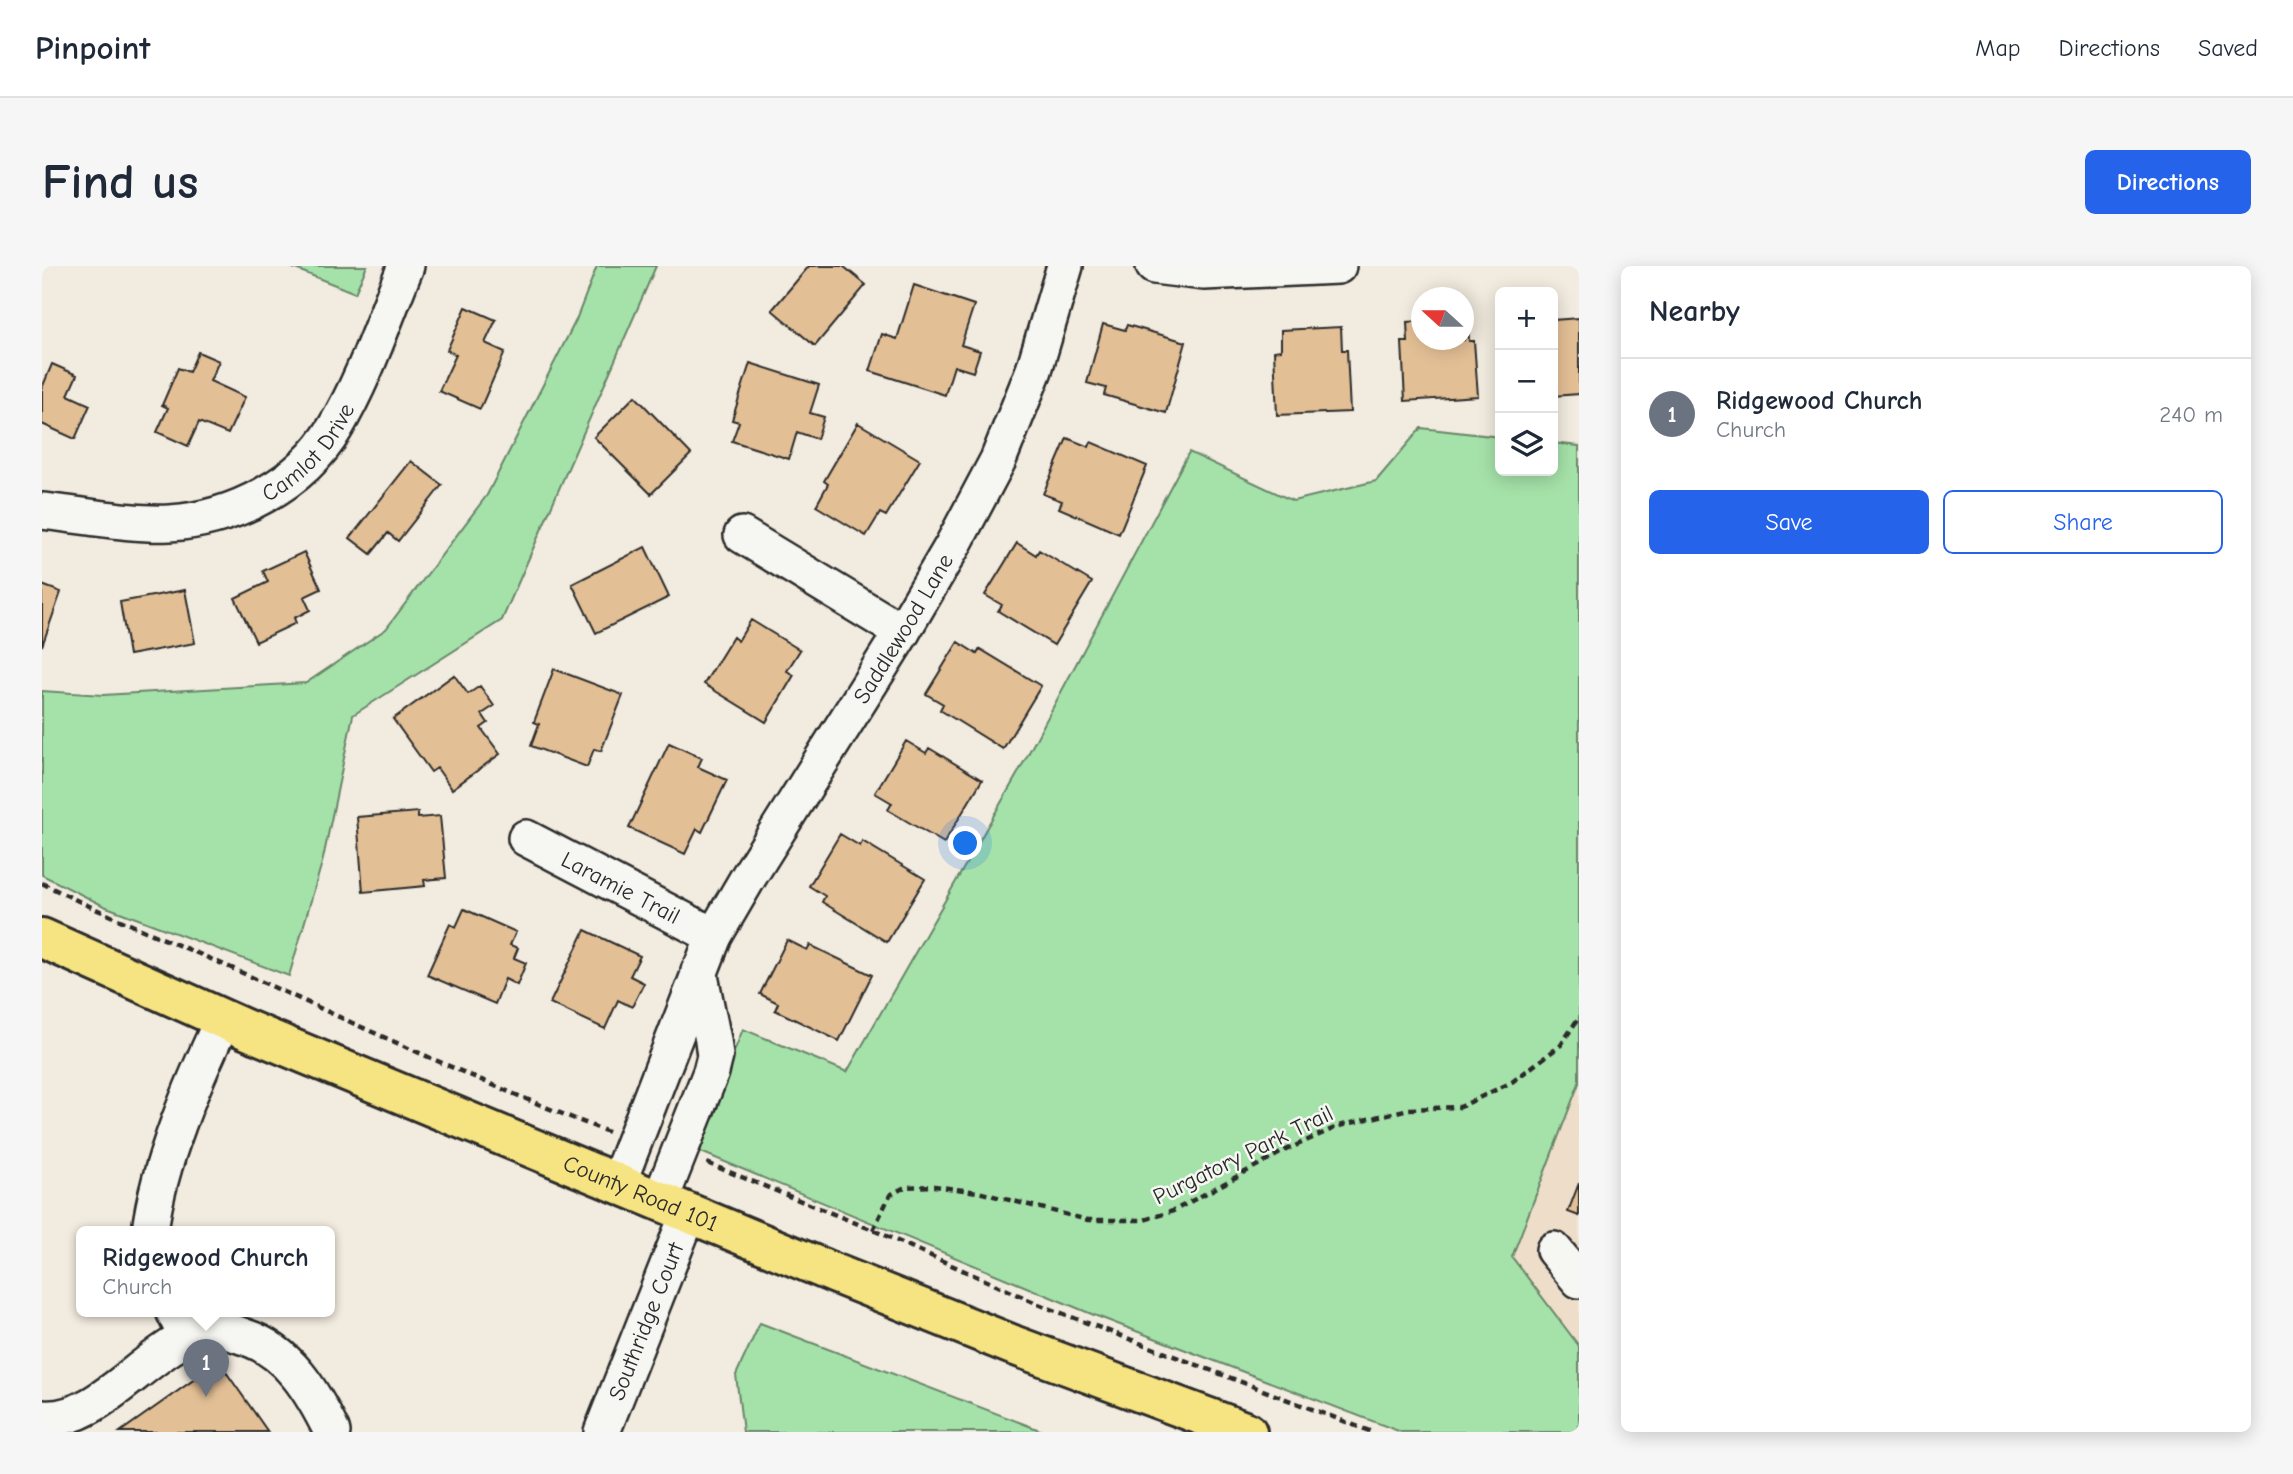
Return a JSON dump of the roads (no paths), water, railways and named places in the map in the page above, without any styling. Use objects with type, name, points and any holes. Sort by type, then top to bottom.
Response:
[{"type":"main road","name":"County Road 101","points":[[42,938],[223,1019],[1013,1345],[1247,1432]]},
{"type":"street","name":"Camlot Drive","points":[[42,511],[169,523],[217,516],[264,496],[303,468],[334,429],[357,384],[406,266]]},
{"type":"street","name":"Saddlewood Lane","points":[[618,1183],[714,936],[902,632],[953,545],[998,460],[1034,370],[1065,266]]},
{"type":"street","points":[[1154,266],[1204,272],[1338,266]]},
{"type":"street","points":[[742,535],[902,632]]},
{"type":"street","name":"Laramie Trail","points":[[526,838],[714,936]]},
{"type":"street","points":[[675,1206],[679,1154],[715,1056],[699,971]]},
{"type":"street","points":[[151,1226],[153,1207],[166,1164],[198,1073],[223,1019]]},
{"type":"street","name":"Southridge Court","points":[[602,1432],[675,1206]]},
{"type":"street","points":[[1555,1250],[1579,1280]]},
{"type":"street","points":[[42,1418],[66,1418],[98,1400],[180,1325],[236,1334],[269,1347],[298,1375],[317,1402],[332,1432]]},
{"type":"place","name":"Ridgewood Church","points":[[206,1397]]}]
